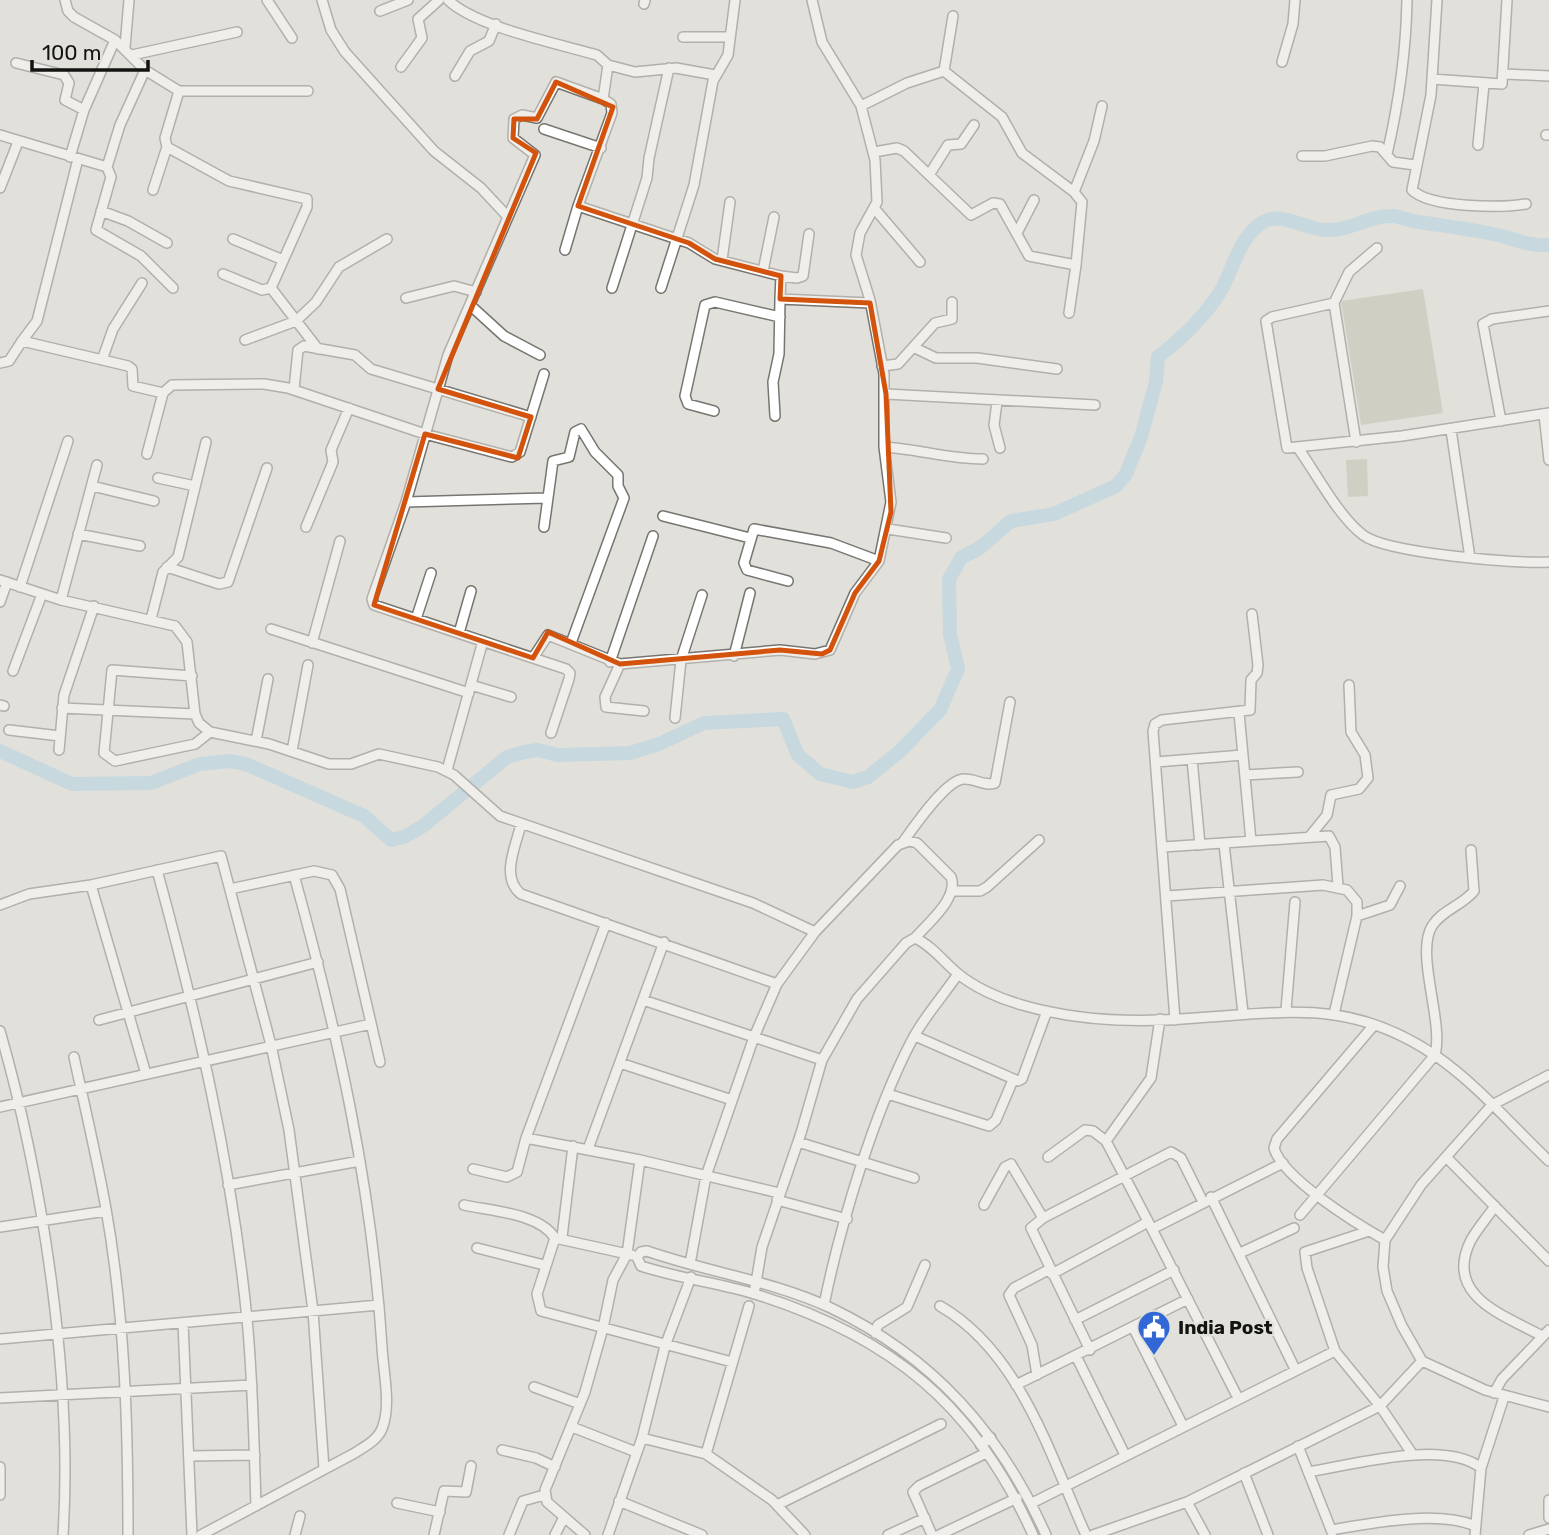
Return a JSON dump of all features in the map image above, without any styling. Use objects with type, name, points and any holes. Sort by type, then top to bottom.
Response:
[{"type":"street","points":[[65,0],[68,11],[74,17],[125,47],[145,70],[179,91],[308,91]]},
{"type":"street","points":[[125,47],[129,0]]},
{"type":"street","points":[[267,0],[292,38]]},
{"type":"street","points":[[322,0],[331,30],[345,52],[434,151],[481,188],[508,217]]},
{"type":"street","points":[[380,11],[408,0]]},
{"type":"street","points":[[401,68],[422,38],[418,19],[439,0]]},
{"type":"street","points":[[448,0],[455,6],[496,24],[597,55],[608,65],[635,72],[669,68],[715,75]]},
{"type":"street","points":[[661,288],[679,239],[694,185],[715,75],[726,60],[735,0]]},
{"type":"street","points":[[533,658],[548,635],[615,663],[734,656],[780,650],[815,654],[830,650],[855,593],[879,561],[888,528],[891,502],[884,447],[886,394],[870,303],[856,255],[860,233],[874,208],[878,192],[874,152],[861,106],[822,41],[812,0]]},
{"type":"street","points":[[1282,62],[1293,23],[1295,0]]},
{"type":"street","points":[[1387,154],[1406,53],[1407,0]]},
{"type":"street","points":[[1437,0],[1432,79],[1412,187],[1418,195],[1491,207],[1526,204]]},
{"type":"street","points":[[1432,79],[1500,85],[1505,74],[1507,0]]},
{"type":"street","points":[[944,71],[953,16]]},
{"type":"street","points":[[455,76],[470,51],[489,41],[496,24]]},
{"type":"street","points":[[132,55],[237,32]]},
{"type":"street","points":[[683,37],[730,37]]},
{"type":"street","points":[[0,363],[9,361],[37,321],[85,110],[115,40]]},
{"type":"street","points":[[16,63],[64,75],[69,83],[65,100],[85,110]]},
{"type":"street","points":[[603,99],[608,65]]},
{"type":"street","points":[[612,288],[647,178],[669,68]]},
{"type":"street","points":[[145,70],[120,125],[107,167],[111,177],[96,228],[98,234],[135,252],[173,288]]},
{"type":"street","points":[[861,106],[906,83],[944,71]]},
{"type":"street","points":[[944,71],[1002,117],[1022,153],[1074,192],[1082,202],[1069,313]]},
{"type":"street","points":[[1505,74],[1549,76]]},
{"type":"street","points":[[551,733],[570,673],[372,602],[454,341],[535,155],[513,138],[515,116],[537,118],[556,82],[603,99],[613,107],[565,250]]},
{"type":"street","points":[[1478,145],[1484,84]]},
{"type":"street","points":[[153,190],[167,147],[165,138],[179,91]]},
{"type":"street","points":[[1074,192],[1094,141],[1102,106]]},
{"type":"street","points":[[929,175],[948,145],[961,144],[974,125]]},
{"type":"street","points":[[544,129],[601,148]]},
{"type":"street","points":[[0,135],[107,167]]},
{"type":"street","points":[[0,187],[4,165],[18,142]]},
{"type":"street","points":[[1302,156],[1325,156],[1372,146],[1387,154],[1393,162],[1415,165]]},
{"type":"street","points":[[167,147],[240,185],[307,199],[307,207],[271,288]]},
{"type":"street","points":[[874,152],[901,149],[951,192],[971,215],[993,203],[1000,204],[1029,256],[1076,265]]},
{"type":"street","points":[[1017,233],[1034,200]]},
{"type":"street","points":[[722,260],[730,202]]},
{"type":"street","points":[[578,206],[679,239],[722,260],[797,278],[803,276],[809,234]]},
{"type":"street","points":[[874,208],[920,262]]},
{"type":"street","points":[[101,211],[128,221],[167,243]]},
{"type":"street","points":[[763,271],[774,217]]},
{"type":"street","points":[[233,239],[283,260]]},
{"type":"street","points":[[245,340],[296,321],[316,302],[339,267],[387,239]]},
{"type":"street","points":[[1356,442],[1335,303],[1349,271],[1377,248]]},
{"type":"street","points":[[223,274],[262,289],[271,288]]},
{"type":"street","points":[[775,416],[773,382],[779,354],[781,276]]},
{"type":"street","points":[[102,360],[113,329],[142,283]]},
{"type":"street","points":[[406,298],[454,286],[476,292]]},
{"type":"street","points":[[271,288],[318,349]]},
{"type":"street","points":[[780,299],[870,303]]},
{"type":"street","points":[[714,411],[688,404],[685,396],[705,305],[715,302],[779,317]]},
{"type":"street","points":[[882,366],[898,364],[935,323],[952,319],[952,302]]},
{"type":"street","points":[[1335,303],[1272,317],[1266,321],[1284,444],[1287,448],[1451,430],[1546,413],[1549,460]]},
{"type":"street","points":[[470,305],[504,336],[540,355]]},
{"type":"street","points":[[1501,421],[1483,324],[1492,319],[1549,311]]},
{"type":"street","points":[[22,341],[132,369],[133,386],[163,393]]},
{"type":"street","points":[[294,389],[298,350],[304,346],[355,355],[371,369],[531,417]]},
{"type":"street","points":[[915,348],[936,358],[967,357],[1058,369]]},
{"type":"street","points":[[147,454],[163,393],[172,385],[264,384],[294,389],[425,434],[512,457],[520,452],[544,374]]},
{"type":"street","points":[[886,394],[997,402],[1096,405]]},
{"type":"street","points":[[997,402],[994,425],[1000,448]]},
{"type":"street","points":[[306,527],[333,462],[331,450],[349,408]]},
{"type":"street","points":[[544,527],[553,461],[569,457],[576,429],[581,429],[595,452],[616,472],[624,498],[571,643]]},
{"type":"street","points":[[1451,430],[1470,558]]},
{"type":"street","points":[[20,587],[68,441]]},
{"type":"street","points":[[151,619],[167,567],[178,557],[205,442]]},
{"type":"street","points":[[884,447],[924,450],[951,459],[983,459]]},
{"type":"street","points":[[1298,448],[1347,517],[1366,538],[1470,558],[1549,562]]},
{"type":"street","points":[[61,600],[97,466]]},
{"type":"street","points":[[167,567],[219,584],[228,582],[267,468]]},
{"type":"street","points":[[158,478],[195,486]]},
{"type":"street","points":[[92,486],[154,502]]},
{"type":"street","points":[[405,502],[547,498]]},
{"type":"street","points":[[663,516],[750,538]]},
{"type":"street","points":[[788,581],[747,570],[744,563],[752,531],[757,528],[831,543],[879,561]]},
{"type":"street","points":[[888,528],[946,538]]},
{"type":"street","points":[[78,534],[140,546]]},
{"type":"street","points":[[644,711],[606,706],[605,696],[653,536]]},
{"type":"street","points":[[312,643],[340,541]]},
{"type":"street","points":[[416,618],[431,573]]},
{"type":"street","points":[[0,603],[4,581],[61,600],[176,626],[183,633],[192,676],[195,713],[199,723],[210,732],[256,741],[340,766],[389,754],[450,773],[490,810],[521,824],[753,903],[815,932]]},
{"type":"street","points":[[459,633],[471,590]]},
{"type":"street","points":[[734,656],[750,593]]},
{"type":"street","points":[[13,671],[42,594]]},
{"type":"street","points":[[675,718],[681,660],[702,595]]},
{"type":"street","points":[[59,750],[62,708],[94,607]]},
{"type":"street","points":[[1175,1020],[1155,724],[1162,720],[1250,710],[1251,680],[1257,673],[1252,614]]},
{"type":"street","points":[[271,629],[470,689],[511,697]]},
{"type":"street","points":[[450,773],[483,641]]},
{"type":"street","points":[[292,751],[308,665]]},
{"type":"street","points":[[192,676],[115,668],[111,673],[104,753],[115,761],[195,744],[210,732]]},
{"type":"street","points":[[256,741],[268,679]]},
{"type":"street","points":[[1309,837],[1327,815],[1331,795],[1359,789],[1368,778],[1365,755],[1351,733],[1349,685]]},
{"type":"street","points":[[690,1264],[706,1176],[754,1037],[777,984],[815,932],[902,842],[950,785],[966,779],[985,785],[995,783],[1010,702]]},
{"type":"street","points":[[62,708],[195,713]]},
{"type":"street","points":[[1239,713],[1251,841]]},
{"type":"street","points":[[9,730],[60,736]]},
{"type":"street","points":[[1156,762],[1243,755]]},
{"type":"street","points":[[1192,759],[1199,845]]},
{"type":"street","points":[[1245,775],[1298,772]]},
{"type":"street","points":[[521,824],[509,872],[514,889],[521,894],[664,942],[777,984]]},
{"type":"street","points":[[1163,847],[1309,837],[1332,838],[1338,886]]},
{"type":"street","points":[[953,891],[980,891],[987,887],[1039,840]]},
{"type":"street","points":[[754,1294],[755,1271],[822,1060],[857,999],[906,943],[915,938],[953,891],[951,877],[917,843],[902,842]]},
{"type":"street","points":[[1224,844],[1242,1013]]},
{"type":"street","points":[[1300,1215],[1436,1055],[1437,1036],[1429,939],[1433,925],[1474,891],[1471,850]]},
{"type":"street","points":[[0,905],[29,894],[91,884],[220,856],[271,1045],[296,1172],[313,1311],[324,1469]]},
{"type":"street","points":[[157,870],[191,996],[228,1185],[247,1317],[257,1506]]},
{"type":"street","points":[[230,889],[325,871],[336,881],[380,1062]]},
{"type":"street","points":[[201,1535],[372,1442],[384,1424],[379,1305],[360,1161],[335,1031],[294,875]]},
{"type":"street","points":[[91,884],[146,1074]]},
{"type":"street","points":[[1167,896],[1338,886],[1355,898],[1357,916],[1334,1014]]},
{"type":"street","points":[[1357,916],[1390,905],[1400,886]]},
{"type":"street","points":[[1286,1010],[1295,902]]},
{"type":"street","points":[[473,1169],[507,1177],[515,1175],[526,1138],[606,923]]},
{"type":"street","points":[[915,938],[958,974],[996,996],[1047,1011],[1088,1017],[1175,1020],[1286,1010],[1334,1014],[1374,1025],[1436,1055],[1492,1104],[1549,1161]]},
{"type":"street","points":[[588,1149],[664,942]]},
{"type":"street","points":[[99,1020],[318,962]]},
{"type":"street","points":[[824,1305],[847,1219],[888,1094],[915,1035],[958,974]]},
{"type":"street","points":[[643,1000],[822,1060]]},
{"type":"street","points":[[915,1035],[1013,1080],[1022,1079],[1047,1011]]},
{"type":"street","points":[[1106,1141],[1151,1077],[1160,1019]]},
{"type":"street","points":[[0,1107],[371,1024]]},
{"type":"street","points":[[1374,1025],[1277,1139],[1274,1151],[1316,1195],[1385,1240]]},
{"type":"street","points":[[0,1031],[18,1102],[41,1220],[56,1334],[62,1395],[63,1535]]},
{"type":"street","points":[[74,1057],[106,1211],[120,1328],[125,1392],[128,1535]]},
{"type":"street","points":[[620,1063],[732,1100]]},
{"type":"street","points":[[1549,1075],[1492,1104],[1412,1197],[1385,1240],[1383,1266],[1387,1291],[1402,1326],[1422,1361],[1504,1397],[1549,1407]]},
{"type":"street","points":[[888,1094],[989,1126],[996,1120],[1013,1080]]},
{"type":"street","points":[[1048,1157],[1085,1130],[1093,1131],[1106,1141],[1238,1398]]},
{"type":"street","points":[[526,1138],[706,1176],[847,1219]]},
{"type":"street","points":[[798,1142],[914,1178]]},
{"type":"street","points":[[573,1146],[558,1237],[544,1265],[537,1294],[541,1311],[732,1362]]},
{"type":"street","points":[[1090,1350],[1031,1231],[1043,1218],[1164,1154],[1176,1153],[1240,1253],[1295,1369]]},
{"type":"street","points":[[1446,1157],[1549,1261]]},
{"type":"street","points":[[509,1535],[523,1502],[544,1495],[572,1427],[603,1328],[613,1280],[632,1255],[640,1160]]},
{"type":"street","points":[[228,1185],[360,1161]]},
{"type":"street","points":[[1037,1375],[1032,1345],[1009,1295],[1014,1288],[1283,1163]]},
{"type":"street","points":[[984,1205],[1005,1167],[1011,1164],[1043,1218]]},
{"type":"street","points":[[464,1205],[532,1221],[550,1229],[558,1237],[632,1255],[647,1251],[756,1282],[824,1305],[875,1333],[941,1379],[986,1445],[1017,1498],[1033,1535]]},
{"type":"street","points":[[1494,1393],[1502,1379],[1546,1333],[1480,1302],[1468,1287],[1467,1253],[1470,1242],[1495,1206]]},
{"type":"street","points":[[0,1227],[106,1211]]},
{"type":"street","points":[[1240,1253],[1294,1228]]},
{"type":"street","points":[[1369,1231],[1305,1252],[1335,1351],[1380,1405],[1413,1455]]},
{"type":"street","points":[[477,1248],[544,1265]]},
{"type":"street","points":[[632,1255],[641,1266],[754,1294],[825,1318],[889,1354],[933,1388],[986,1445],[1032,1503],[1046,1535]]},
{"type":"street","points":[[875,1333],[878,1325],[907,1307],[925,1265]]},
{"type":"street","points":[[1075,1320],[1174,1270]]},
{"type":"street","points":[[608,1535],[642,1438],[665,1346],[691,1277]]},
{"type":"street","points":[[1016,1385],[1188,1299]]},
{"type":"street","points":[[0,1339],[379,1305]]},
{"type":"street","points":[[706,1454],[749,1306]]},
{"type":"street","points":[[940,1307],[979,1334],[1006,1366],[1086,1535]]},
{"type":"street","points":[[183,1323],[192,1535]]},
{"type":"street","points":[[1133,1327],[1183,1426]]},
{"type":"street","points":[[1032,1503],[1063,1485],[1335,1351]]},
{"type":"street","points":[[1076,1356],[1125,1455]]},
{"type":"street","points":[[1093,1535],[1187,1502],[1380,1405],[1422,1361]]},
{"type":"street","points":[[0,1398],[252,1385]]},
{"type":"street","points":[[534,1387],[580,1404]]},
{"type":"street","points":[[1298,1446],[1332,1532],[1388,1521],[1436,1521],[1476,1531],[1480,1468],[1504,1397]]},
{"type":"street","points":[[777,1505],[941,1424]]},
{"type":"street","points":[[572,1427],[636,1452]]},
{"type":"street","points":[[642,1438],[706,1454],[777,1505],[805,1535]]},
{"type":"street","points":[[932,1535],[913,1492],[986,1445]]},
{"type":"street","points":[[502,1450],[536,1458],[555,1468]]},
{"type":"street","points":[[190,1456],[255,1455]]},
{"type":"street","points":[[1308,1472],[1413,1455],[1437,1455],[1474,1463],[1480,1468]]},
{"type":"street","points":[[434,1535],[444,1491],[467,1492],[471,1466]]},
{"type":"street","points":[[0,1467],[0,1495]]},
{"type":"street","points":[[1244,1473],[1268,1535]]},
{"type":"street","points":[[544,1495],[585,1535]]},
{"type":"street","points":[[939,1535],[1017,1498]]},
{"type":"street","points":[[1549,1500],[1549,1518]]},
{"type":"street","points":[[619,1501],[702,1535]]},
{"type":"street","points":[[1187,1502],[1205,1535]]},
{"type":"street","points":[[397,1503],[440,1513]]},
{"type":"street","points":[[295,1535],[300,1516]]},
{"type":"street","points":[[555,1535],[564,1517]]},
{"type":"street","points":[[888,1535],[925,1518]]},
{"type":"street","points":[[959,1525],[963,1535]]},
{"type":"street","points":[[1529,1535],[1549,1529]]},
{"type":"highlighted area","points":[[556,82],[613,107],[578,206],[689,243],[715,259],[781,276],[780,299],[870,303],[886,394],[891,512],[879,561],[855,593],[830,650],[822,654],[780,650],[620,664],[548,632],[533,658],[374,605],[425,434],[518,458],[531,417],[438,389],[536,153],[513,138],[514,119],[537,119]]},
{"type":"green space","points":[[1423,289],[1443,413],[1361,425],[1341,301]]},
{"type":"green space","points":[[1367,459],[1368,496],[1348,497],[1346,460]]},
{"type":"waterway","points":[[0,751],[72,784],[151,783],[200,764],[229,761],[246,764],[364,816],[391,840],[404,837],[423,826],[507,757],[538,750],[557,755],[630,753],[659,744],[704,723],[783,719],[798,755],[820,774],[853,782],[868,777],[899,752],[940,710],[958,669],[950,634],[949,579],[961,558],[981,547],[1011,521],[1054,514],[1116,486],[1126,474],[1141,437],[1156,382],[1158,357],[1192,327],[1214,301],[1241,247],[1260,224],[1268,220],[1284,219],[1319,229],[1336,230],[1384,216],[1393,216],[1488,233],[1529,244],[1549,245]]},
{"type":"place","name":"India Post","points":[[1154,1357]]}]
